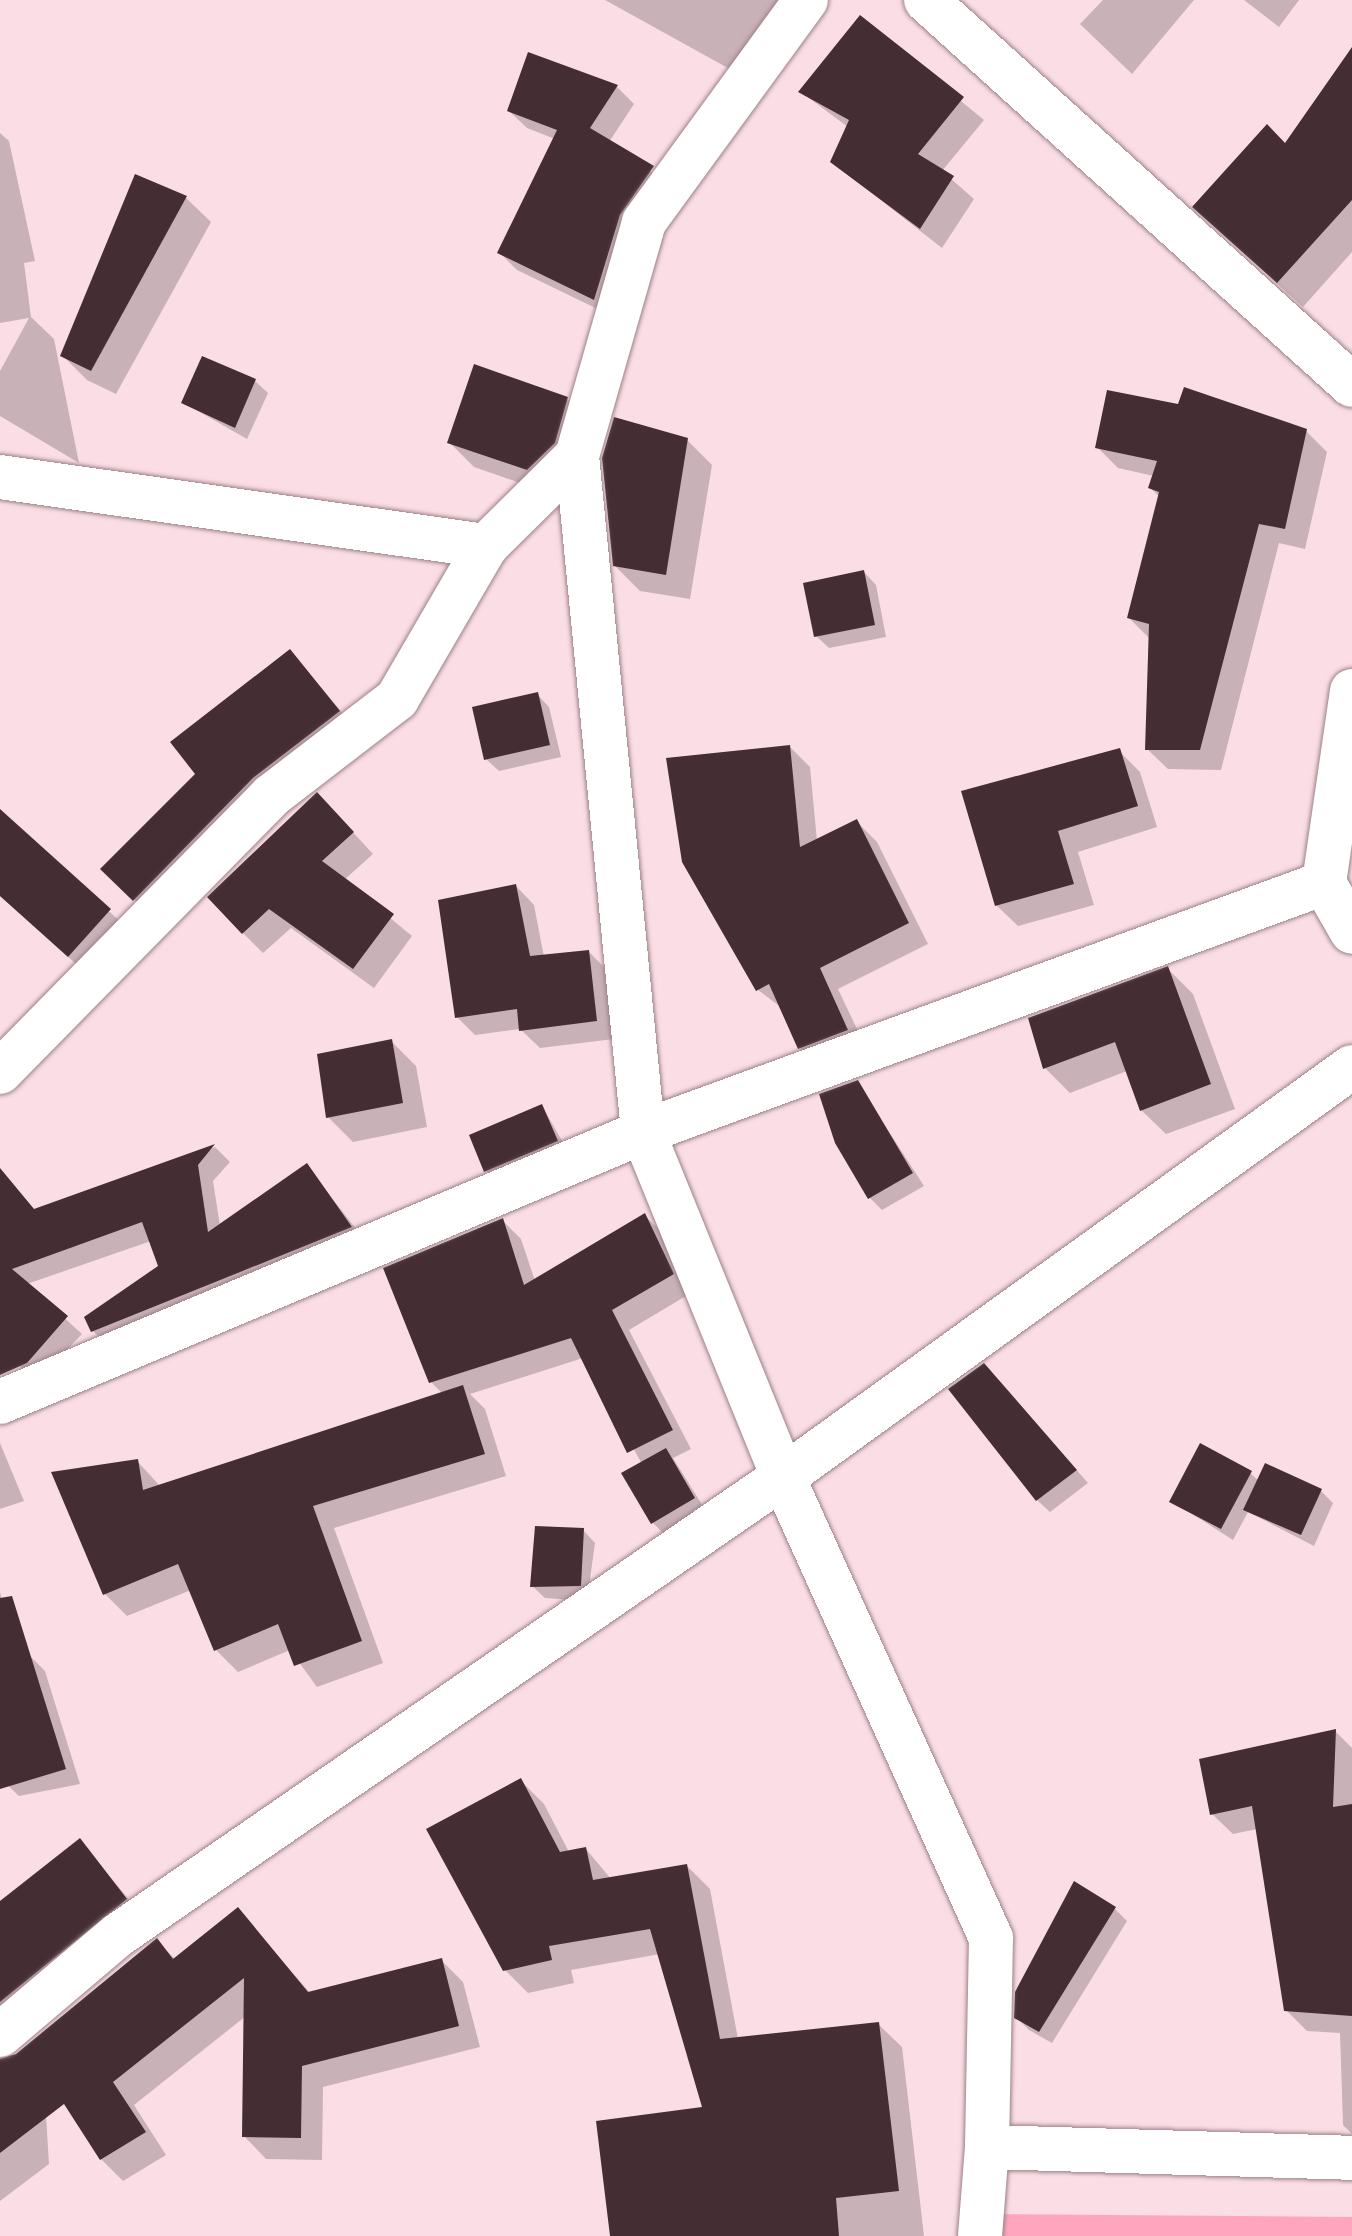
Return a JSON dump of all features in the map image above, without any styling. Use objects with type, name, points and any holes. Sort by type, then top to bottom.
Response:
[{"type":"street","points":[[806,0],[644,222],[577,456],[643,1132],[783,1477],[991,1938],[987,2147],[980,2236]]},
{"type":"street","points":[[926,0],[1352,385]]},
{"type":"street","points":[[0,1072],[271,796],[397,699],[486,546],[577,456]]},
{"type":"street","points":[[0,477],[486,546]]},
{"type":"street","points":[[1352,691],[1324,883],[1352,932]]},
{"type":"street","points":[[0,1402],[643,1132],[1324,883]]},
{"type":"street","points":[[0,2035],[118,1935],[783,1477],[1352,1067]]},
{"type":"street","points":[[987,2147],[1352,2158]]},
{"type":"shaded area","points":[[992,2214],[1352,2217],[1352,2236],[992,2236]]},
{"type":"building","points":[[860,15],[964,97],[918,154],[954,176],[920,229],[830,162],[849,120],[798,92]]},
{"type":"building","points":[[1352,47],[1352,200],[1277,283],[1192,207],[1267,124],[1285,143]]},
{"type":"building","points":[[528,52],[618,85],[590,128],[654,166],[620,215],[594,300],[497,253],[557,130],[507,111]]},
{"type":"building","points":[[135,174],[187,196],[91,371],[60,356]]},
{"type":"building","points":[[202,356],[256,379],[235,428],[181,403]]},
{"type":"building","points":[[474,364],[568,397],[555,443],[527,470],[447,443]]},
{"type":"building","points":[[1184,387],[1307,429],[1285,529],[1259,524],[1200,750],[1145,750],[1149,624],[1127,618],[1159,492],[1148,488],[1157,461],[1095,448],[1107,390],[1178,404]]},
{"type":"building","points":[[614,417],[688,438],[666,575],[613,566],[602,458]]},
{"type":"building","points":[[864,570],[875,625],[814,637],[803,583]]},
{"type":"building","points":[[290,649],[340,711],[253,778],[133,901],[100,869],[195,774],[170,742]]},
{"type":"building","points":[[538,692],[550,745],[484,760],[472,707]]},
{"type":"building","points":[[790,745],[800,847],[857,819],[909,923],[820,968],[848,1030],[798,1049],[769,984],[756,991],[682,862],[666,758]]},
{"type":"building","points":[[1120,748],[1138,806],[1058,831],[1074,884],[995,906],[961,791]]},
{"type":"building","points":[[317,792],[354,832],[322,861],[394,914],[353,969],[269,909],[242,934],[207,897]]},
{"type":"building","points":[[0,809],[111,909],[68,957],[0,896]]},
{"type":"building","points":[[516,884],[530,956],[589,950],[597,1021],[519,1031],[517,1009],[455,1018],[438,900]]},
{"type":"building","points":[[1168,966],[1211,1084],[1140,1111],[1115,1042],[1043,1069],[1028,1018]]},
{"type":"building","points":[[392,1039],[403,1103],[326,1118],[317,1054]]},
{"type":"building","points":[[858,1080],[913,1173],[868,1199],[835,1143],[819,1094]]},
{"type":"building","points":[[542,1104],[558,1141],[484,1172],[469,1135]]},
{"type":"building","points":[[215,1144],[198,1165],[208,1232],[307,1163],[352,1227],[91,1332],[84,1317],[158,1266],[142,1222],[12,1269],[68,1316],[27,1363],[0,1375],[0,1168],[34,1209]]},
{"type":"building","points":[[645,1213],[674,1274],[612,1310],[673,1430],[627,1453],[571,1338],[429,1383],[383,1268],[503,1218],[524,1285]]},
{"type":"building","points":[[984,1363],[1077,1470],[1036,1501],[948,1389]]},
{"type":"building","points":[[463,1385],[485,1454],[313,1506],[362,1641],[294,1666],[278,1624],[214,1651],[178,1564],[103,1595],[51,1472],[138,1459],[143,1490]]},
{"type":"building","points":[[1200,1443],[1252,1471],[1221,1529],[1169,1502]]},
{"type":"building","points":[[666,1448],[695,1498],[651,1524],[621,1473]]},
{"type":"building","points":[[1265,1463],[1322,1489],[1301,1535],[1243,1510]]},
{"type":"building","points":[[535,1526],[584,1528],[581,1586],[530,1587]]},
{"type":"building","points":[[12,1596],[66,1769],[0,1789],[0,1598]]},
{"type":"building","points":[[1336,1729],[1333,1807],[1352,1804],[1352,2016],[1284,2011],[1252,1806],[1210,1815],[1199,1759]]},
{"type":"building","points":[[521,1778],[560,1852],[586,1847],[593,1880],[687,1864],[720,2039],[879,2022],[899,2191],[836,2198],[839,2236],[610,2236],[596,2121],[702,2107],[650,1929],[549,1946],[552,1960],[503,1971],[426,1829]]},
{"type":"building","points":[[80,1838],[127,1899],[0,2002],[0,1901]]},
{"type":"building","points":[[1074,1881],[1116,1907],[1039,2032],[1014,2018],[1015,1992]]},
{"type":"building","points":[[238,1907],[308,1992],[442,1958],[459,2026],[302,2066],[301,2138],[242,2137],[244,1978],[113,2082],[146,2132],[100,2160],[64,2104],[0,2153],[0,2059],[16,2054],[157,1938],[173,1959]]}]
